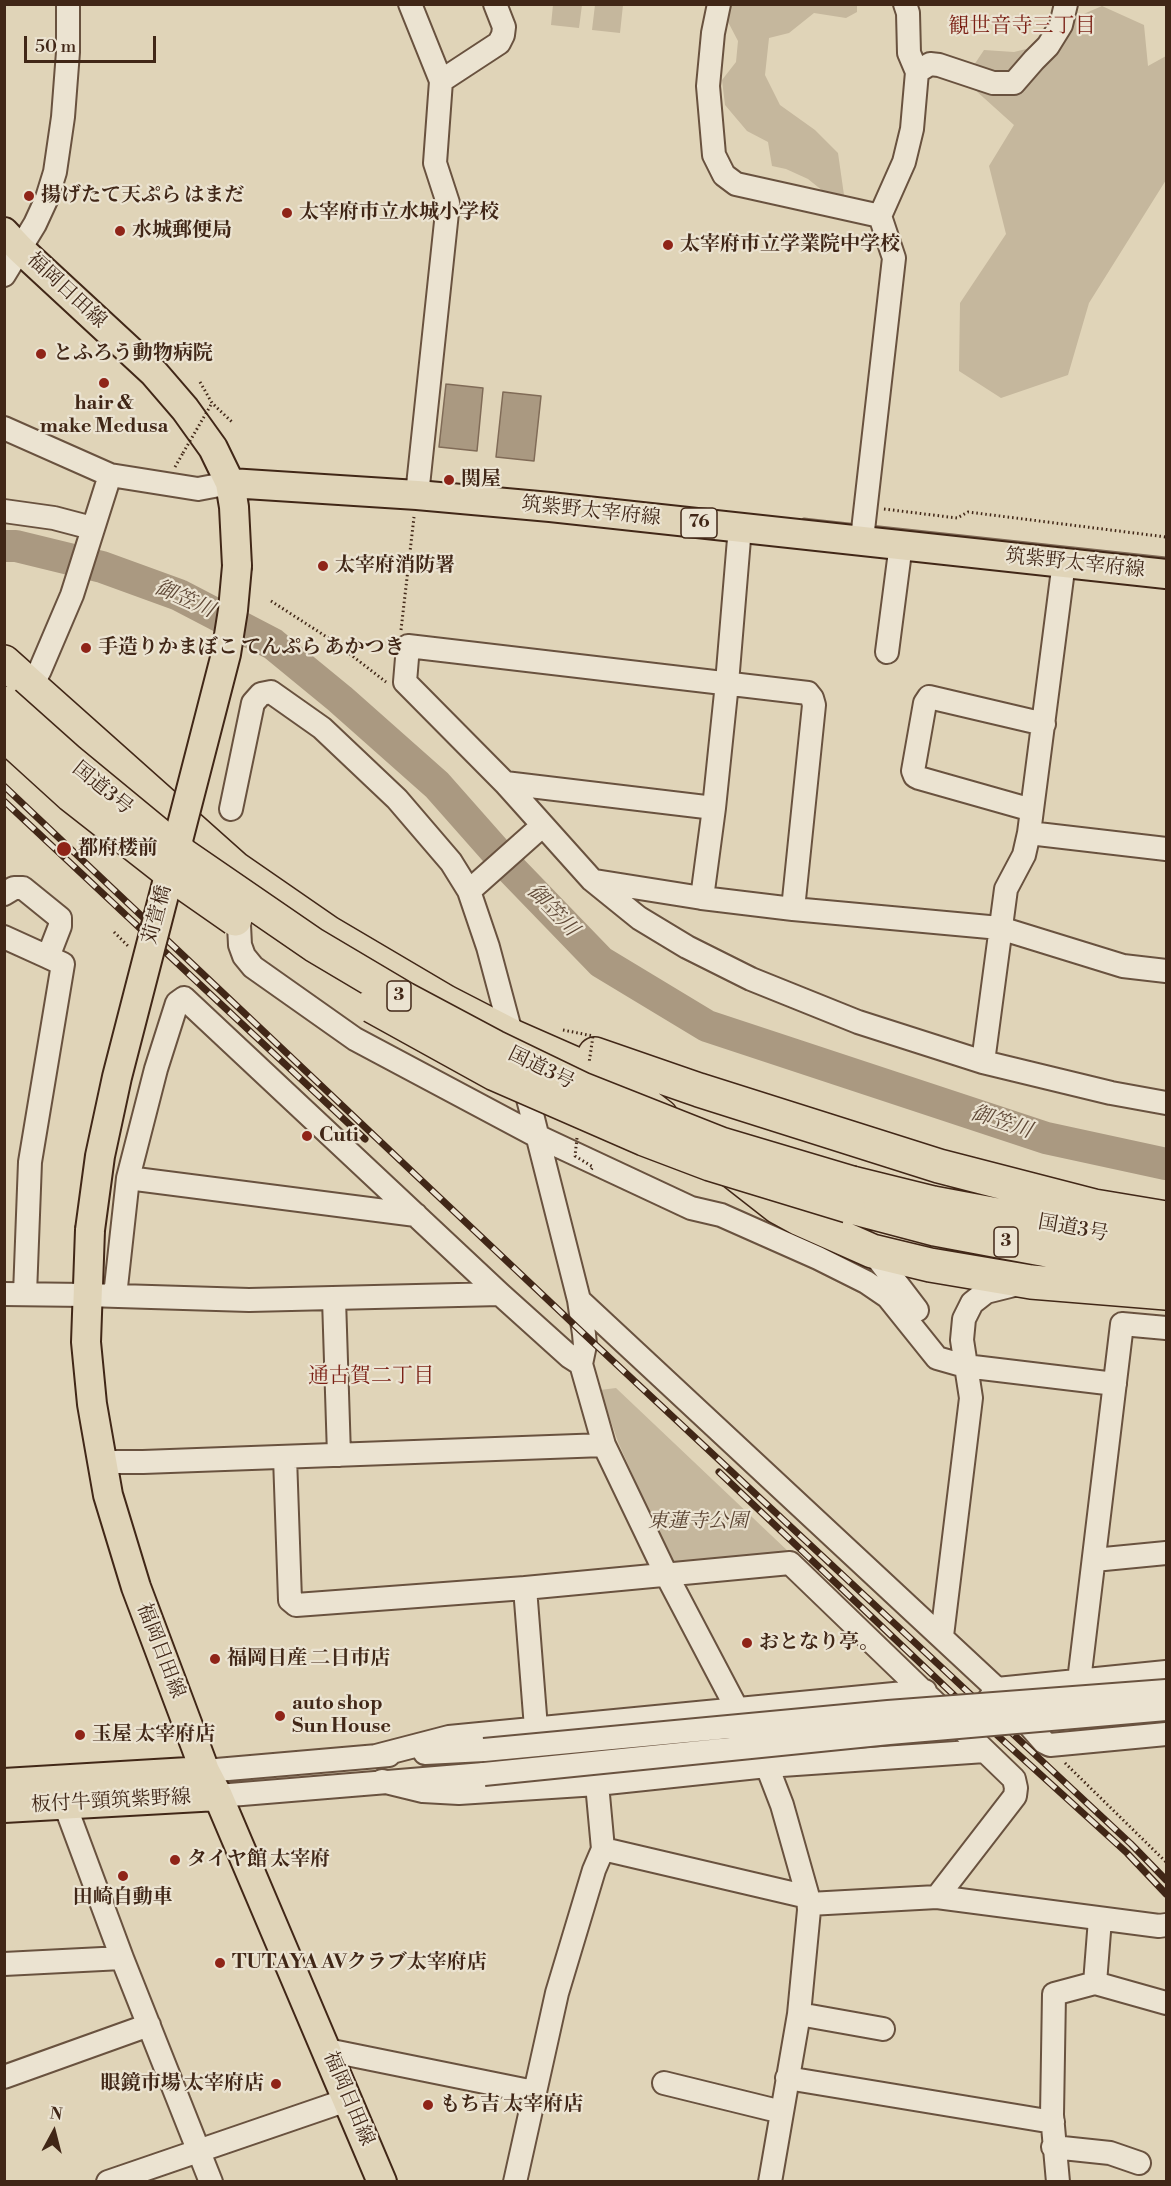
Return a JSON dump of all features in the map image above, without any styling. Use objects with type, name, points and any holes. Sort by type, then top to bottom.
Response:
[{"type":"highway","name":"3","points":[[4,638],[25,686],[296,896],[510,1027],[624,1088],[778,1207],[822,1230],[872,1251],[930,1265],[1031,1282],[1167,1293]]},
{"type":"highway","name":"3","points":[[4,662],[25,686],[235,868],[329,933],[446,1002],[510,1027],[939,1166],[1094,1206],[1167,1218]]},
{"type":"highway","name":"国道3号","points":[[25,686],[69,761],[183,855],[314,945],[405,999],[495,1047],[582,1089],[935,1228],[1090,1258],[1167,1268]]},
{"type":"highway","name":"国道3号","points":[[4,735],[71,795],[182,882],[303,965],[400,1023],[495,1074],[644,1139],[710,1164],[850,1194],[933,1203],[1093,1233],[1167,1242]]},
{"type":"main road","name":"福岡日田線","points":[[12,240],[154,373],[185,409],[213,448],[230,483],[234,507],[237,566]]},
{"type":"main road","name":"筑紫野太宰府線","points":[[230,483],[417,495],[740,527],[864,524],[901,544],[1167,574]]},
{"type":"main road","name":"苅萱橋","points":[[90,1230],[100,1156],[117,1077],[226,654],[237,566]]},
{"type":"main road","name":"福岡日田線","points":[[90,1230],[86,1342],[92,1404],[108,1495],[136,1587],[205,1771],[218,1796],[382,2181]]},
{"type":"main road","name":"板付牛頸筑紫野線","points":[[4,1783],[205,1771]]},
{"type":"main road","name":"板付牛頸筑紫野線","points":[[4,1808],[218,1796]]},
{"type":"street","points":[[4,275],[12,240],[35,224],[47,198],[55,172],[64,106],[68,52],[68,4]]},
{"type":"street","points":[[410,4],[441,81],[435,163],[448,203],[417,495]]},
{"type":"street","points":[[441,81],[499,43],[504,27],[495,4]]},
{"type":"street","points":[[718,4],[708,86],[714,154],[724,175],[736,184],[880,216]]},
{"type":"street","points":[[864,524],[894,258],[880,216],[904,162],[912,129],[917,72],[909,53],[908,13],[905,4]]},
{"type":"street","points":[[917,72],[930,64],[939,65],[993,83],[1014,83],[1048,46],[1061,25],[1066,4]]},
{"type":"street","points":[[4,428],[110,475],[198,489],[230,483]]},
{"type":"street","points":[[4,735],[25,686],[72,595],[110,475]]},
{"type":"street","points":[[4,511],[54,518],[91,531]]},
{"type":"street","points":[[702,898],[727,683],[740,527]]},
{"type":"street","points":[[887,652],[901,544]]},
{"type":"street","points":[[983,1062],[1006,889],[1024,855],[1029,833],[1064,562]]},
{"type":"street","points":[[793,909],[813,705],[808,693],[408,646],[405,682],[505,783],[536,831],[639,918],[687,947],[750,979],[858,1022],[983,1062],[1111,1093],[1167,1103]]},
{"type":"street","points":[[231,809],[253,703],[261,694],[271,692],[322,728],[397,799],[473,887],[579,1300],[585,1334],[581,1364],[604,1445],[666,1574],[767,1766],[782,1804],[808,1900],[799,2014],[770,2181]]},
{"type":"street","points":[[1032,810],[919,778],[915,776],[914,771],[925,703],[929,697],[1044,724]]},
{"type":"street","points":[[505,783],[714,808]]},
{"type":"street","points":[[473,887],[536,831]]},
{"type":"street","points":[[1029,833],[1167,849]]},
{"type":"street","points":[[235,868],[240,945],[244,956],[253,967],[356,1039],[537,1136],[691,1208],[721,1215],[866,1282],[888,1298],[937,1358],[965,1366],[1114,1384]]},
{"type":"street","points":[[592,880],[702,898],[793,909],[1000,928],[1123,966],[1167,971]]},
{"type":"street","points":[[4,894],[14,888],[23,888],[60,918],[59,932],[48,957]]},
{"type":"street","points":[[6,943],[63,964],[30,1162],[15,1294],[86,1294],[249,1300],[500,1294]]},
{"type":"street","points":[[115,1296],[128,1178],[156,1069],[177,1003],[184,998],[500,1294],[570,1357],[581,1364]]},
{"type":"street","points":[[128,1178],[416,1215]]},
{"type":"street","points":[[872,1251],[942,1343],[965,1366]]},
{"type":"street","points":[[942,1636],[971,1398],[962,1340],[964,1319],[972,1303],[986,1292],[1000,1287],[1031,1282]]},
{"type":"street","points":[[334,1299],[339,1455]]},
{"type":"street","points":[[579,1300],[942,1636],[997,1689],[1044,1742],[1050,1745],[1167,1734]]},
{"type":"street","points":[[1079,1681],[1122,1324],[1167,1328]]},
{"type":"street","points":[[101,1462],[604,1445]]},
{"type":"street","points":[[285,1457],[290,1600],[296,1605],[525,1588],[790,1563],[1014,1779],[1015,1796],[937,1897]]},
{"type":"street","points":[[1094,1560],[1167,1553]]},
{"type":"street","points":[[525,1588],[536,1728]]},
{"type":"street","points":[[964,1730],[997,1689],[1167,1672]]},
{"type":"street","points":[[376,1756],[449,1737],[925,1691]]},
{"type":"street","points":[[205,1771],[376,1756],[484,1750],[888,1712],[1167,1691]]},
{"type":"street","points":[[218,1796],[484,1774],[889,1733],[1167,1709]]},
{"type":"street","points":[[382,1782],[423,1791],[459,1793],[597,1784],[767,1766],[985,1750]]},
{"type":"street","points":[[514,2181],[557,1993],[594,1870],[603,1849],[597,1784]]},
{"type":"street","points":[[65,1805],[122,1958],[211,2181]]},
{"type":"street","points":[[603,1849],[808,1900],[937,1897],[1100,1919],[1167,1925]]},
{"type":"street","points":[[1095,1983],[1100,1919]]},
{"type":"street","points":[[4,1964],[122,1958]]},
{"type":"street","points":[[1058,2181],[1053,2147],[1054,1994],[1095,1983],[1167,2003]]},
{"type":"street","points":[[799,2014],[883,2029]]},
{"type":"street","points":[[4,2077],[149,2025]]},
{"type":"street","points":[[327,2050],[534,2092]]},
{"type":"street","points":[[787,2078],[1053,2122]]},
{"type":"street","points":[[664,2083],[782,2112]]},
{"type":"street","points":[[108,2181],[347,2100]]},
{"type":"street","points":[[1053,2147],[1110,2153],[1139,2163]]},
{"type":"path","points":[[200,382],[212,403],[232,422]]},
{"type":"path","points":[[174,469],[212,403]]},
{"type":"path","points":[[400,631],[417,495]]},
{"type":"path","points":[[864,524],[957,518],[968,512],[1167,537]]},
{"type":"path","points":[[271,601],[333,640],[393,688]]},
{"type":"path","points":[[1044,1742],[1167,1863]]},
{"type":"green space","points":[[553,5],[582,5],[579,28],[551,25]]},
{"type":"green space","points":[[595,5],[623,5],[620,33],[592,30]]},
{"type":"green space","points":[[729,5],[857,5],[857,12],[846,18],[814,13],[789,33],[769,38],[765,75],[780,105],[815,130],[838,153],[844,195],[823,191],[808,179],[786,169],[772,166],[768,142],[747,131],[725,105],[722,80],[736,62],[738,41],[727,20]]},
{"type":"green space","points":[[1102,6],[1144,25],[1148,66],[1166,56],[1166,180],[1089,303],[1068,375],[1001,398],[959,371],[960,303],[1006,234],[989,166],[1014,125],[974,89],[972,68],[984,50],[1014,52],[1042,45],[1056,26]]},
{"type":"green space","name":"東蓮寺公園","points":[[616,1388],[791,1554],[673,1565],[618,1442],[600,1390]]},
{"type":"shaded area","points":[[446,384],[483,388],[477,451],[439,447]]},
{"type":"shaded area","points":[[503,392],[541,396],[534,461],[496,457]]},
{"type":"waterway","points":[[804,520],[858,526]]},
{"type":"waterway","points":[[870,527],[1166,559]]},
{"type":"waterway","name":"御笠川","points":[[4,546],[16,546],[102,567],[179,595],[273,644],[340,699],[437,785],[513,871],[601,962],[707,1026],[1046,1138],[1166,1164]]},
{"type":"railway","points":[[4,786],[584,1334],[1131,1844],[1166,1880]]},
{"type":"railway","points":[[4,801],[365,1139]]},
{"type":"railway","points":[[719,1472],[976,1716],[1127,1853],[1166,1894]]},
{"type":"place","name":"揚げたて天ぷら はまだ","points":[[29,196]]},
{"type":"place","name":"太宰府市立水城小学校","points":[[287,213]]},
{"type":"place","name":"水城郵便局","points":[[120,231]]},
{"type":"place","name":"太宰府市立学業院中学校","points":[[668,245]]},
{"type":"place","name":"とふろう動物病院","points":[[41,354]]},
{"type":"place","name":"hair & make Medusa","points":[[104,383]]},
{"type":"place","name":"関屋","points":[[449,480]]},
{"type":"place","name":"太宰府消防署","points":[[323,566]]},
{"type":"place","name":"手造りかまぼこ てんぷら あかつき","points":[[86,648]]},
{"type":"place","name":"都府楼前","points":[[64,849]]},
{"type":"place","name":"Cuti","points":[[307,1136]]},
{"type":"place","name":"おとなり亭。","points":[[747,1643]]},
{"type":"place","name":"福岡日産 二日市店","points":[[215,1659]]},
{"type":"place","name":"auto shop Sun House","points":[[280,1716]]},
{"type":"place","name":"玉屋 太宰府店","points":[[80,1735]]},
{"type":"place","name":"タイヤ館 太宰府","points":[[175,1860]]},
{"type":"place","name":"田崎自動車","points":[[123,1876]]},
{"type":"place","name":"TUTAYA AVクラブ太宰府店","points":[[220,1963]]},
{"type":"place","name":"眼鏡市場 太宰府店","points":[[276,2084]]},
{"type":"place","name":"もち吉 太宰府店","points":[[428,2105]]},
{"type":"district","name":"観世音寺三丁目","points":[[1022,27]]},
{"type":"district","name":"通古賀二丁目","points":[[371,1377]]}]
